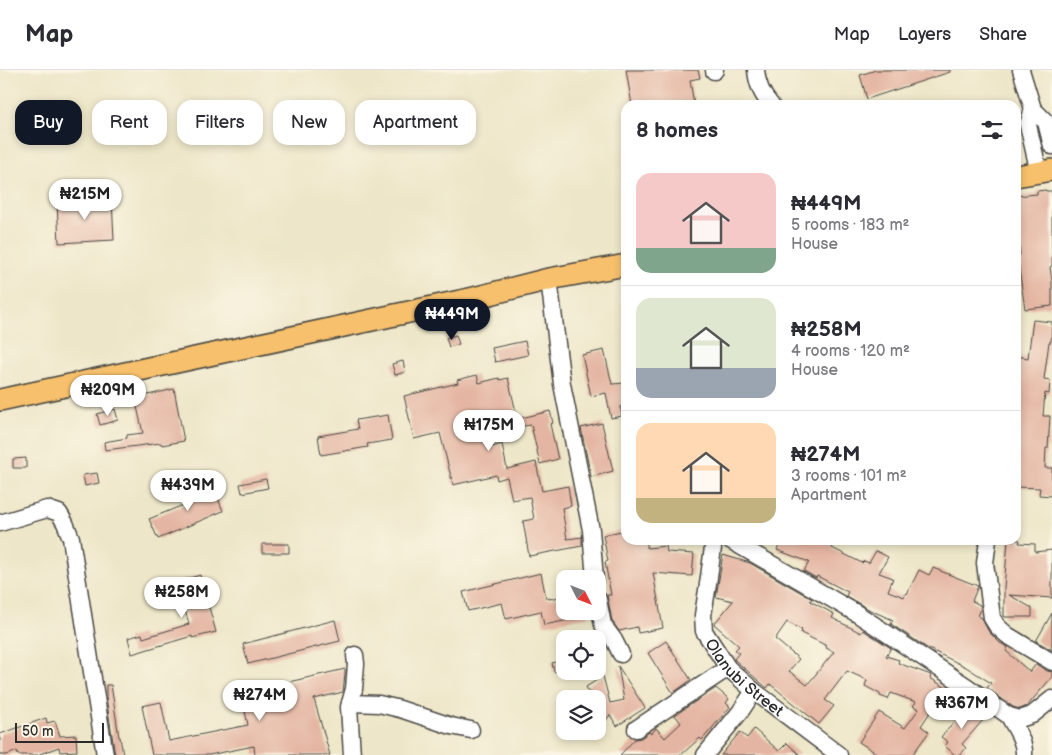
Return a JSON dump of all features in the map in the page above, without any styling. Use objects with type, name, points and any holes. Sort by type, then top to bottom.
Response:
[{"type":"main road","points":[[1021,175],[1045,172]]},
{"type":"main road","points":[[0,400],[465,300],[549,279],[621,266]]},
{"type":"street","points":[[756,70],[757,79],[766,100]]},
{"type":"street","points":[[1020,70],[1033,109],[1049,122],[1052,146]]},
{"type":"street","points":[[1033,109],[1028,126],[1045,172]]},
{"type":"street","points":[[1028,126],[1049,122]]},
{"type":"street","points":[[549,279],[562,384],[591,530],[594,570]]},
{"type":"street","points":[[0,523],[47,509],[59,513],[65,523],[71,538],[105,755]]},
{"type":"street","name":"Olanubi Street","points":[[713,545],[703,615],[704,631],[728,668],[754,691],[839,755]]},
{"type":"street","points":[[739,545],[856,613],[1009,716],[1020,719],[1032,715],[1052,699]]},
{"type":"street","points":[[988,545],[986,563],[992,618],[997,626],[1007,635],[1052,662]]},
{"type":"street","points":[[602,620],[603,625],[621,654]]},
{"type":"street","points":[[352,755],[350,703],[354,689],[355,655]]},
{"type":"street","points":[[636,728],[728,668]]},
{"type":"street","points":[[705,755],[740,712],[754,691]]},
{"type":"street","points":[[350,703],[379,704],[400,708],[452,726],[471,730]]},
{"type":"street","points":[[1009,716],[1020,735],[1024,755]]},
{"type":"building","points":[[626,70],[698,70],[700,78],[690,80],[693,100],[631,100]]},
{"type":"building","points":[[876,70],[950,70],[950,72],[867,99],[860,75]]},
{"type":"building","points":[[1037,191],[1052,191],[1052,266],[1050,267],[1052,306],[1025,309],[1021,282],[1021,196],[1037,194]]},
{"type":"building","points":[[112,199],[114,240],[59,243],[57,202]]},
{"type":"building","points":[[1033,320],[1052,322],[1051,342],[1049,342],[1044,379],[1050,380],[1049,394],[1045,393],[1043,416],[1050,416],[1045,468],[1052,468],[1052,496],[1039,495],[1040,488],[1021,487],[1021,357],[1028,358]]},
{"type":"building","points":[[456,335],[459,344],[449,347],[446,338]]},
{"type":"building","points":[[525,341],[528,355],[495,362],[492,348]]},
{"type":"building","points":[[604,350],[612,384],[621,383],[621,416],[611,418],[606,393],[591,396],[582,355]]},
{"type":"building","points":[[403,361],[405,372],[395,375],[392,364]]},
{"type":"building","points":[[477,375],[479,383],[499,378],[500,380],[508,378],[516,412],[486,420],[492,447],[502,444],[507,469],[536,462],[542,491],[568,486],[571,506],[562,508],[567,539],[582,537],[582,546],[529,556],[523,521],[534,519],[530,497],[512,500],[507,477],[497,480],[496,475],[453,485],[440,433],[414,439],[404,396],[458,383],[457,380]]},
{"type":"building","points":[[174,389],[184,441],[105,450],[104,442],[127,438],[127,435],[143,433],[135,398]]},
{"type":"building","points":[[115,409],[118,420],[100,425],[97,414]]},
{"type":"building","points":[[550,411],[553,423],[550,424],[558,459],[540,464],[531,425],[511,428],[509,421]]},
{"type":"building","points":[[388,415],[392,440],[367,444],[368,447],[321,455],[318,436],[358,429],[356,420]]},
{"type":"building","points":[[602,423],[613,471],[591,477],[581,428]]},
{"type":"building","points":[[26,458],[26,468],[13,468],[13,459]]},
{"type":"building","points":[[97,473],[99,483],[85,486],[83,475]]},
{"type":"building","points":[[266,479],[268,488],[242,493],[240,484]]},
{"type":"building","points":[[211,481],[223,511],[158,539],[149,519],[198,499],[193,488]]},
{"type":"building","points":[[621,531],[621,545],[647,545],[647,548],[666,546],[667,552],[694,554],[692,576],[653,573],[663,628],[638,633],[637,627],[619,631],[612,621],[607,595],[611,595],[605,562],[608,561],[603,535]]},
{"type":"building","points":[[262,544],[289,544],[289,553],[262,553]]},
{"type":"building","points":[[1035,544],[1035,552],[1052,550],[1052,598],[1009,595],[1032,608],[1032,617],[1004,617],[1008,545]]},
{"type":"building","points":[[779,545],[833,545],[832,548],[862,563],[864,561],[869,563],[876,551],[888,557],[879,573],[893,578],[888,591],[904,597],[919,570],[929,575],[933,568],[978,586],[972,601],[980,605],[981,609],[978,616],[982,618],[989,632],[1000,643],[1008,647],[1006,651],[1030,672],[1036,664],[1052,672],[1052,677],[1027,706],[1020,709],[1013,707],[987,688],[991,683],[966,667],[927,648],[891,624],[893,620],[872,611],[846,596],[848,592],[804,571],[809,562],[777,550]]},
{"type":"building","points":[[723,555],[750,563],[812,599],[810,601],[834,614],[832,618],[861,633],[863,630],[891,648],[886,656],[899,660],[898,663],[931,675],[930,678],[946,688],[921,726],[929,732],[912,755],[879,755],[859,742],[879,712],[905,728],[919,709],[913,706],[916,702],[891,693],[888,699],[880,696],[880,694],[865,686],[867,680],[847,671],[825,700],[834,706],[819,724],[770,684],[767,688],[734,659],[739,653],[735,650],[739,646],[714,624],[733,601],[716,597]],"holes":[[[787,622],[802,630],[801,633],[827,646],[826,648],[834,652],[807,685],[789,671],[799,659],[775,639]]]},
{"type":"building","points":[[541,573],[546,598],[556,598],[556,620],[569,620],[544,625],[541,611],[506,619],[502,603],[468,611],[463,592]]},
{"type":"building","points":[[200,575],[216,632],[192,638],[192,636],[132,654],[128,638],[142,634],[143,638],[189,624],[177,582]]},
{"type":"building","points":[[1052,613],[1052,650],[1036,641]]},
{"type":"building","points":[[335,620],[340,641],[248,664],[243,644]]},
{"type":"building","points":[[666,641],[691,680],[673,693],[648,653]]},
{"type":"building","points":[[556,662],[556,671],[554,672],[552,663]]},
{"type":"building","points":[[618,666],[645,708],[617,726],[610,715],[606,720],[606,690],[588,690],[586,687],[597,680],[604,680],[610,703],[624,700]]},
{"type":"building","points":[[345,669],[343,692],[314,699],[330,755],[255,755],[254,746],[209,755],[152,755],[142,706],[161,702],[169,741],[248,725],[241,693]]},
{"type":"building","points":[[106,685],[111,685],[123,755],[115,755]]},
{"type":"building","points":[[716,688],[729,699],[726,703],[730,707],[702,740],[700,738],[681,755],[620,755],[635,739],[641,738],[649,732],[651,734],[656,728],[665,738],[681,723],[675,715]]},
{"type":"building","points":[[952,689],[962,695],[956,702],[948,695]]},
{"type":"building","points":[[969,705],[984,719],[962,744],[966,748],[960,755],[955,755],[945,746],[948,742],[941,737]]},
{"type":"building","points":[[46,718],[47,723],[55,721],[60,736],[76,735],[77,751],[60,752],[59,747],[37,755],[18,755],[17,751],[7,755],[0,755],[0,734]]},
{"type":"building","points":[[754,729],[779,751],[787,743],[800,755],[721,755],[740,732],[747,738]]}]
